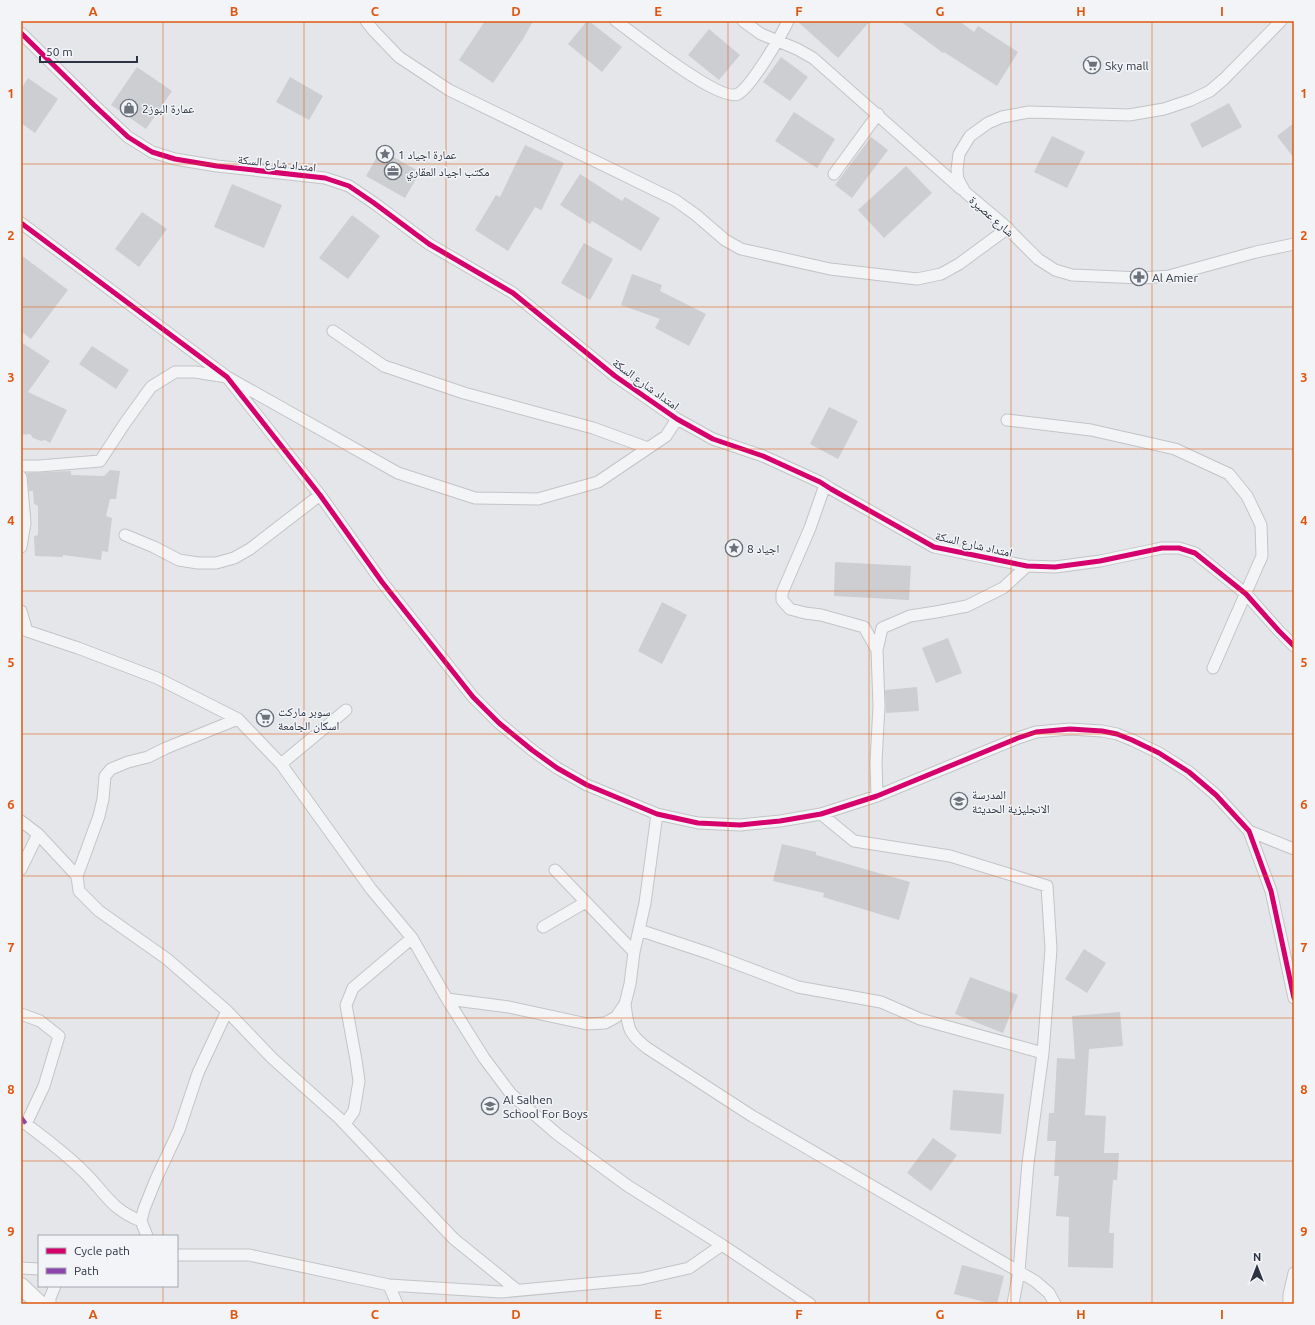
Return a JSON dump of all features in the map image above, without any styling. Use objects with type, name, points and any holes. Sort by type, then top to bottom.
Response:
[{"type":"main road","points":[[21,1286],[40,1304]]},
{"type":"street","points":[[366,21],[399,57],[450,90],[675,200],[696,215],[725,240],[741,249],[830,269],[917,279],[941,274],[1008,228]]},
{"type":"street","points":[[616,21],[682,69],[708,86],[727,95],[737,94],[747,86],[778,41],[788,21]]},
{"type":"street","points":[[743,21],[762,34],[797,48],[813,58],[965,192]]},
{"type":"street","name":"شارع عصيرة","points":[[1281,21],[1218,84],[1203,94],[1178,105],[1150,112],[1129,114],[1019,113],[1002,117],[988,123],[970,136],[959,154],[956,170],[958,179],[965,192],[1008,228],[1038,259],[1044,264],[1060,272],[1078,276],[1142,278],[1169,276],[1256,252],[1294,244]]},
{"type":"street","name":"امتداد شارع السكة","points":[[21,32],[128,137],[152,152],[175,159],[217,166],[325,178],[349,186],[429,244],[513,293],[615,376],[677,419],[712,439],[763,456],[820,482],[934,546],[1027,566],[1055,567],[1092,562],[1162,548],[1179,548],[1195,553],[1246,594],[1294,646]]},
{"type":"street","points":[[834,174],[878,114]]},
{"type":"street","points":[[21,223],[228,377],[398,473],[475,498],[538,499],[598,482],[666,436],[677,419]]},
{"type":"street","points":[[333,331],[384,366],[464,393],[593,428],[648,448]]},
{"type":"street","points":[[21,466],[100,461],[151,387],[175,372],[195,372],[228,377],[320,495],[382,582],[474,697],[499,722],[532,750],[557,768],[587,785],[657,814],[698,823],[740,824],[780,821],[821,814],[877,796],[1036,732],[1086,729],[1117,734],[1132,740],[1159,753],[1189,772],[1216,795],[1249,831],[1271,890],[1294,998]]},
{"type":"street","points":[[1007,420],[1090,430],[1175,449],[1229,474],[1247,496],[1261,525],[1262,556],[1213,668]]},
{"type":"street","points":[[21,476],[25,523],[21,547]]},
{"type":"street","points":[[825,485],[810,528],[782,593],[782,600],[790,609],[821,615],[864,627],[877,650]]},
{"type":"street","points":[[125,535],[154,547],[179,560],[198,563],[216,563],[234,558],[250,549],[320,495]]},
{"type":"street","points":[[877,796],[876,762],[879,706],[877,650],[882,628],[910,616],[967,606],[1003,588],[1027,566]]},
{"type":"street","points":[[21,611],[24,630],[78,648],[157,678],[238,719],[281,764],[371,889],[412,938],[447,999],[484,1058],[511,1094],[557,1134],[628,1186],[722,1245],[810,1304]]},
{"type":"street","points":[[281,764],[346,710]]},
{"type":"street","points":[[238,719],[166,748],[148,758],[128,762],[110,769],[105,776],[103,799],[99,816],[77,876],[79,891],[99,911],[167,959],[227,1011],[272,1058],[345,1124],[454,1239],[517,1290]]},
{"type":"street","points":[[657,814],[645,903],[634,952],[630,984],[625,1004],[627,1024],[635,1038],[752,1116],[1035,1280],[1049,1293],[1055,1304]]},
{"type":"street","points":[[821,814],[854,841],[950,856],[1046,886],[1052,949],[1043,1053],[1028,1163],[1019,1271],[1013,1304]]},
{"type":"street","points":[[21,821],[38,834],[77,876]]},
{"type":"street","points":[[1249,831],[1294,849]]},
{"type":"street","points":[[21,869],[38,834]]},
{"type":"street","points":[[555,870],[634,952]]},
{"type":"street","points":[[543,927],[586,902]]},
{"type":"street","points":[[639,930],[798,986],[881,1002],[920,1019],[1043,1053]]},
{"type":"street","points":[[345,1124],[354,1111],[359,1081],[346,1005],[353,988],[412,938]]},
{"type":"street","points":[[447,999],[509,1007],[587,1024],[605,1023],[616,1016],[625,1004]]},
{"type":"street","points":[[147,1235],[141,1221],[156,1179],[179,1130],[198,1073],[227,1011]]},
{"type":"street","points":[[21,1014],[40,1021],[59,1036],[44,1086],[26,1124],[84,1172],[111,1203],[128,1216],[141,1221]]},
{"type":"street","points":[[178,1255],[249,1255],[389,1285],[501,1292],[641,1279],[689,1268],[722,1245]]},
{"type":"street","points":[[21,1268],[38,1269]]},
{"type":"street","points":[[1289,1304],[1288,1294],[1294,1273]]},
{"type":"street","points":[[389,1285],[397,1304]]},
{"type":"street","points":[[50,1304],[50,1298],[55,1287]]},
{"type":"building","points":[[485,21],[533,21],[523,39],[493,83],[459,60]]},
{"type":"building","points":[[587,21],[622,47],[602,72],[568,44]]},
{"type":"building","points":[[797,21],[870,21],[838,58]]},
{"type":"building","points":[[900,21],[959,21],[974,32],[978,26],[1018,52],[997,86],[944,52],[943,53]]},
{"type":"building","points":[[709,29],[740,55],[719,80],[688,55]]},
{"type":"building","points":[[781,57],[808,77],[790,101],[763,82]]},
{"type":"building","points":[[137,67],[172,91],[146,129],[111,105]]},
{"type":"building","points":[[290,77],[323,96],[309,120],[276,102]]},
{"type":"building","points":[[28,78],[58,99],[35,133],[21,123],[21,89]]},
{"type":"building","points":[[1229,103],[1242,127],[1202,148],[1190,124]]},
{"type":"building","points":[[794,112],[835,139],[817,168],[775,141]]},
{"type":"building","points":[[1294,123],[1294,158],[1277,136]]},
{"type":"building","points":[[1052,136],[1085,152],[1067,188],[1034,172]]},
{"type":"building","points":[[871,137],[888,150],[852,198],[835,185]]},
{"type":"building","points":[[525,145],[564,163],[541,211],[535,207],[508,251],[475,230],[496,195],[500,197]]},
{"type":"building","points":[[381,150],[420,172],[405,198],[366,176]]},
{"type":"building","points":[[906,166],[932,193],[884,238],[858,210]]},
{"type":"building","points":[[580,174],[622,201],[625,197],[660,218],[641,251],[592,221],[590,224],[560,205]]},
{"type":"building","points":[[232,184],[282,205],[264,248],[214,227]]},
{"type":"building","points":[[142,212],[167,229],[139,267],[115,249]]},
{"type":"building","points":[[352,215],[380,236],[348,279],[319,258]]},
{"type":"building","points":[[584,243],[613,259],[590,300],[561,283]]},
{"type":"building","points":[[21,255],[68,290],[31,339],[21,331]]},
{"type":"building","points":[[632,274],[662,285],[660,291],[706,314],[689,346],[655,328],[660,319],[621,305]]},
{"type":"building","points":[[21,342],[50,361],[28,392],[67,410],[50,443],[45,440],[41,441],[33,438],[30,434],[21,435]]},
{"type":"building","points":[[92,346],[129,370],[116,389],[79,364]]},
{"type":"building","points":[[829,407],[858,421],[838,459],[810,444]]},
{"type":"building","points":[[110,470],[120,471],[116,499],[110,499],[106,516],[112,518],[108,552],[102,551],[101,560],[63,555],[63,557],[35,556],[34,536],[38,535],[38,506],[34,504],[33,491],[29,491],[27,473],[71,471],[71,475],[104,476]]},
{"type":"building","points":[[835,562],[911,566],[909,600],[834,596]]},
{"type":"building","points":[[662,602],[687,615],[662,664],[638,651]]},
{"type":"building","points":[[948,638],[962,673],[936,683],[922,648]]},
{"type":"building","points":[[917,687],[919,711],[886,713],[885,690]]},
{"type":"building","points":[[782,844],[816,852],[816,855],[910,882],[899,920],[823,897],[824,893],[773,881]]},
{"type":"building","points":[[1084,949],[1106,963],[1087,993],[1065,979]]},
{"type":"building","points":[[970,977],[1018,995],[1003,1033],[955,1014]]},
{"type":"building","points":[[1120,1012],[1123,1046],[1089,1049],[1085,1115],[1106,1116],[1104,1153],[1119,1153],[1117,1180],[1113,1180],[1109,1233],[1114,1233],[1113,1268],[1068,1267],[1069,1217],[1056,1216],[1059,1176],[1054,1176],[1056,1141],[1047,1141],[1049,1113],[1054,1113],[1057,1058],[1075,1059],[1072,1016]]},
{"type":"building","points":[[953,1090],[1004,1094],[1001,1134],[950,1130]]},
{"type":"building","points":[[933,1138],[957,1155],[931,1191],[907,1173]]},
{"type":"building","points":[[962,1265],[1004,1276],[997,1304],[954,1294]]},
{"type":"marked path","points":[[21,1117],[26,1124]]},
{"type":"cycle path","points":[[21,33],[128,137],[152,152],[175,159],[217,166],[325,178],[349,186],[429,244],[513,293],[615,376],[677,419],[713,439],[763,456],[820,482],[934,547],[1027,566],[1055,567],[1100,561],[1162,548],[1179,548],[1195,553],[1246,594],[1294,646]]},
{"type":"cycle path","points":[[21,223],[227,377],[320,495],[382,582],[473,697],[499,723],[557,768],[587,785],[657,814],[698,823],[740,825],[780,821],[821,814],[877,796],[1036,732],[1070,729],[1102,731],[1117,734],[1159,753],[1189,772],[1216,795],[1249,831],[1271,891],[1294,998]]},
{"type":"place","name":"Sky mall","points":[[1092,65]]},
{"type":"place","name":"عمارة البوز2","points":[[129,108]]},
{"type":"place","name":"عمارة اجياد 1","points":[[385,154]]},
{"type":"place","name":"مكتب اجياد العقاري","points":[[393,171]]},
{"type":"place","name":"Al Amier","points":[[1139,277]]},
{"type":"place","name":"اجياد 8","points":[[734,548]]},
{"type":"place","name":"سوبر ماركت اسكان الجامعة","points":[[265,718]]},
{"type":"place","name":"المدرسة الانجليزية الحديثة","points":[[959,801]]},
{"type":"place","name":"Al Salhen School For Boys","points":[[490,1106]]}]
